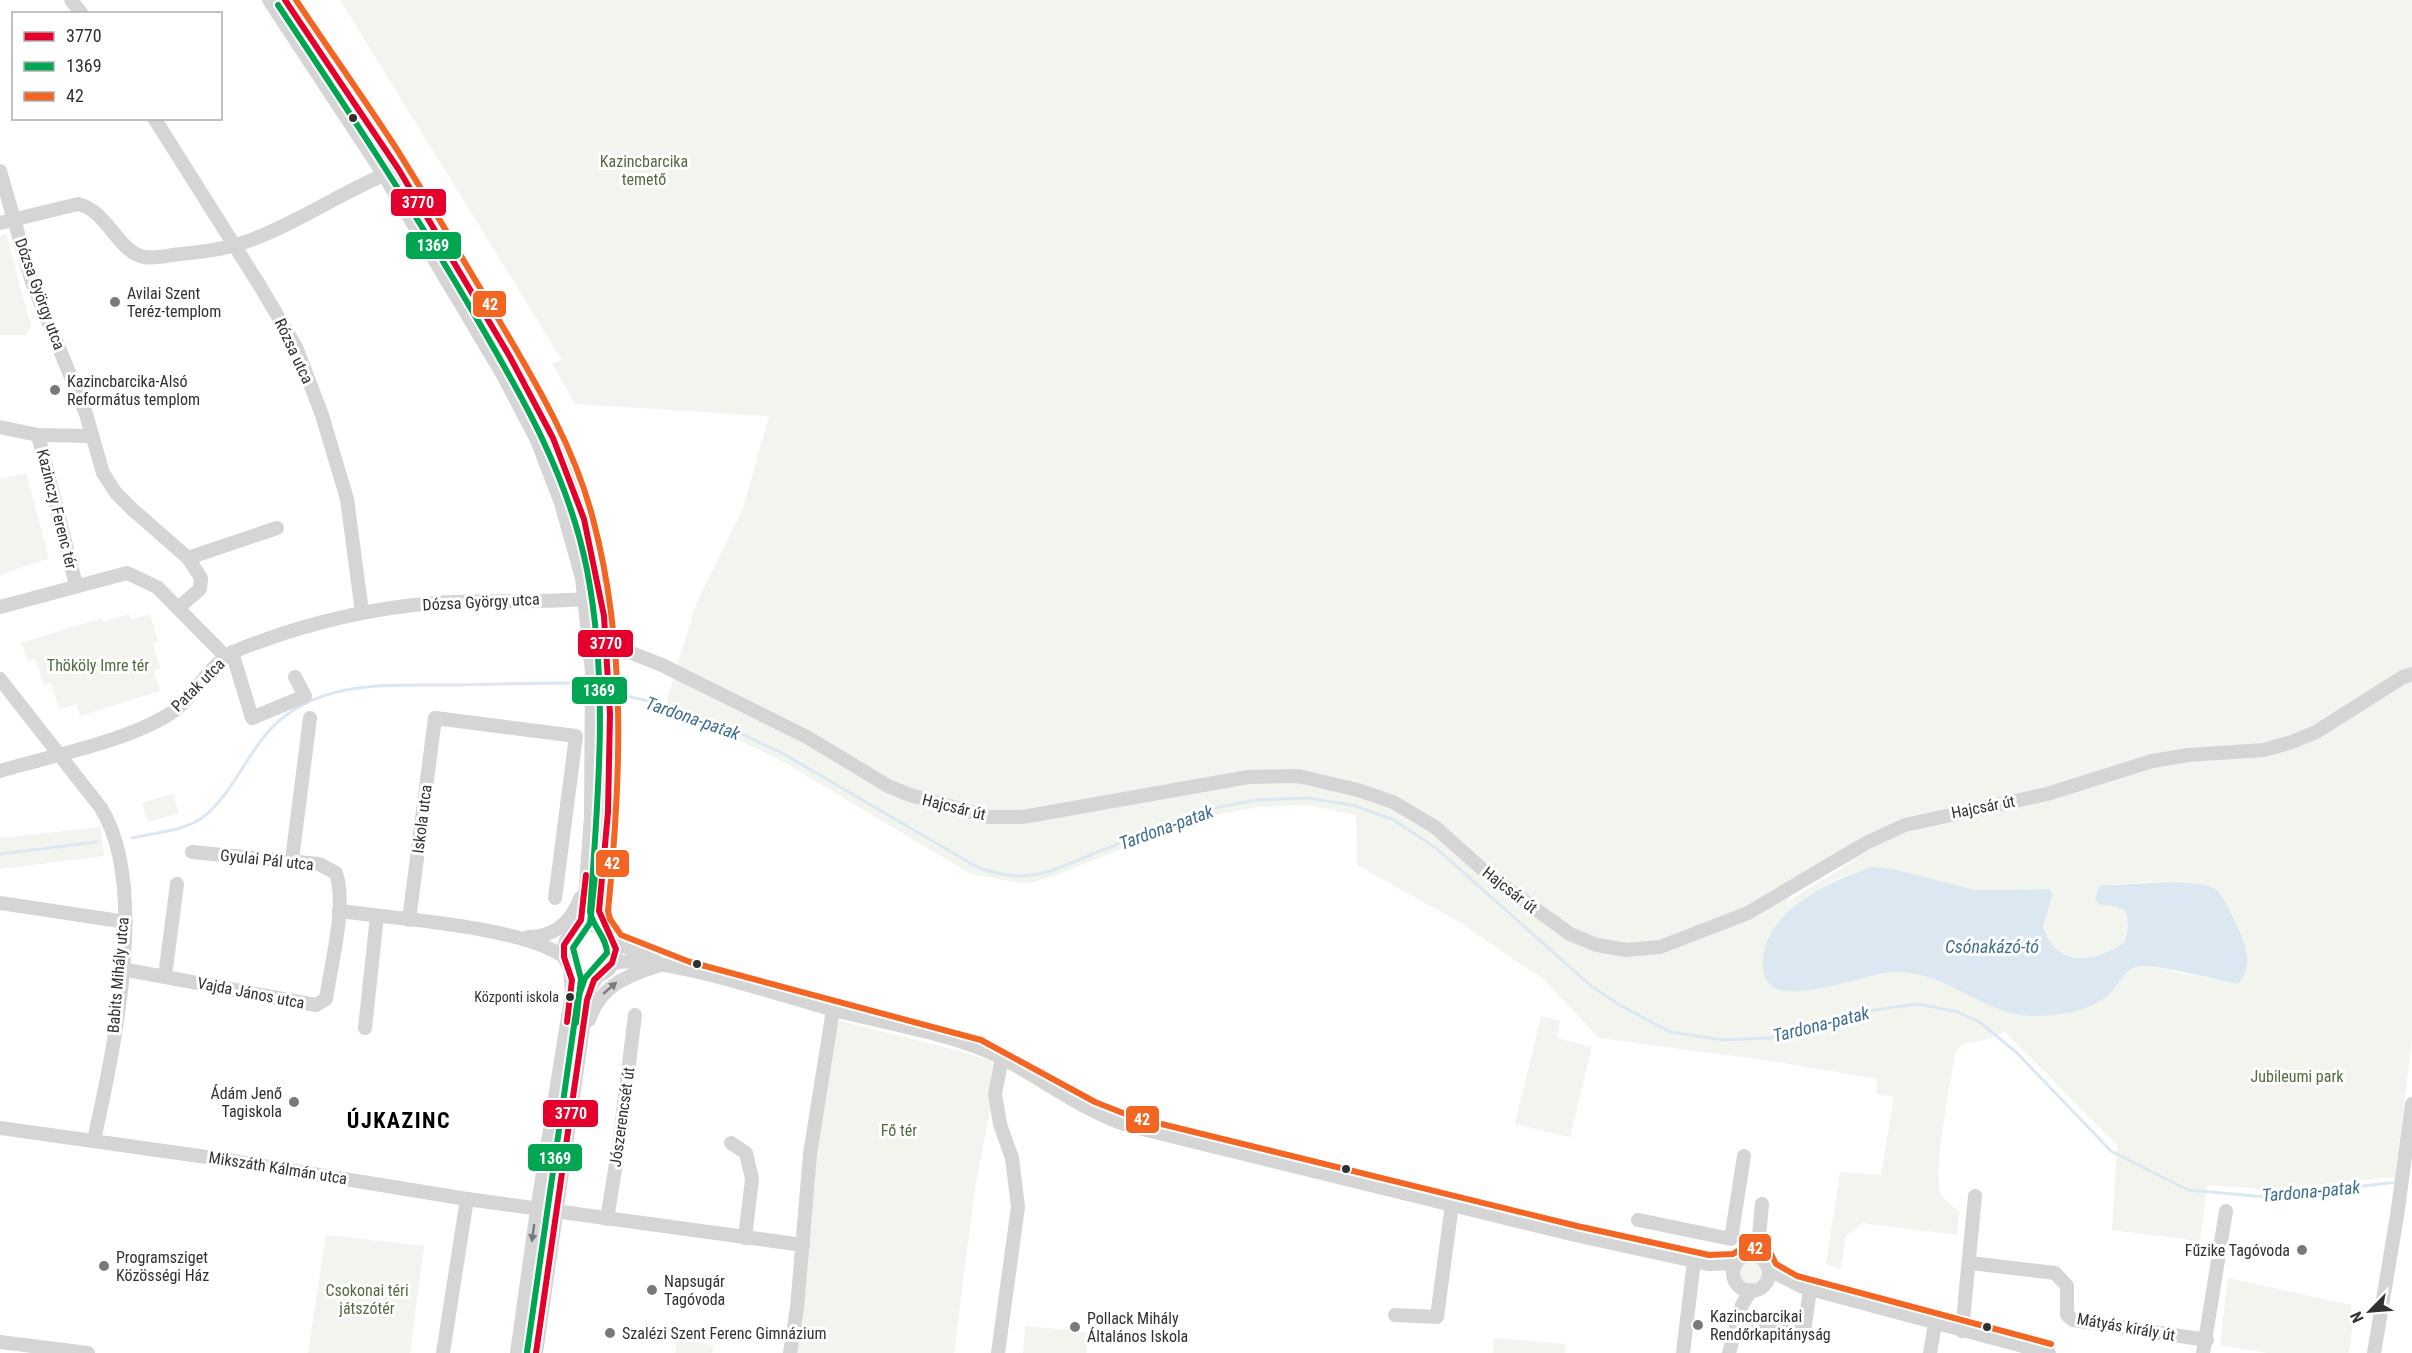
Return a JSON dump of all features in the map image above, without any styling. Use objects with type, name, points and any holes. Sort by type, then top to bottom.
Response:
[{"type":"street","points":[[71,0],[80,12]]},
{"type":"street","points":[[268,0],[384,175],[503,375],[537,440],[561,503],[586,599],[592,672],[591,816],[583,913],[564,945],[572,992],[517,1353]]},
{"type":"street","points":[[285,0],[399,169],[515,366],[549,432],[583,515],[601,597],[610,674],[608,815],[599,911],[604,928],[615,942],[687,971]]},
{"type":"street","name":"Rózsa utca","points":[[155,120],[296,347],[322,415],[351,518],[362,612]]},
{"type":"street","points":[[0,223],[56,208],[78,204],[88,206],[137,255],[145,257],[248,241],[399,169]]},
{"type":"street","name":"Dózsa György utca","points":[[0,171],[32,282],[86,414],[103,473],[116,493],[188,558],[201,578],[196,594],[178,608]]},
{"type":"street","name":"Kazinczy Ferenc tér","points":[[0,427],[38,435],[76,585]]},
{"type":"street","points":[[38,435],[91,436]]},
{"type":"street","points":[[188,558],[277,528]]},
{"type":"street","points":[[0,607],[127,573],[150,582],[229,654],[252,718],[305,696],[295,677]]},
{"type":"street","name":"Dózsa György utca","points":[[362,612],[435,603],[601,597]]},
{"type":"street","name":"Patak utca","points":[[0,771],[59,755],[166,717],[179,708],[204,675],[229,654],[362,612]]},
{"type":"street","name":"Hajcsár út","points":[[607,652],[629,652],[662,665],[807,737],[888,786],[931,803],[989,817],[1023,817],[1248,777],[1289,774],[1368,793],[1393,802],[1435,827],[1490,876],[1570,934],[1597,945],[1626,950],[1673,944],[1748,913],[1866,843],[1905,825],[2047,794],[2152,761],[2189,755],[2264,750],[2292,742],[2316,732],[2395,682],[2412,674]]},
{"type":"street","points":[[0,679],[59,755]]},
{"type":"street","points":[[292,860],[310,718]]},
{"type":"street","name":"Iskola utca","points":[[409,920],[435,718],[576,736],[555,898]]},
{"type":"street","name":"Babits Mihály utca","points":[[59,755],[110,822],[123,880],[126,922],[123,969],[104,1096],[94,1140]]},
{"type":"street","name":"Gyulai Pál utca","points":[[192,852],[319,864],[336,873],[340,884],[339,911]]},
{"type":"street","points":[[538,937],[555,931],[571,917],[581,894],[587,866]]},
{"type":"street","points":[[165,976],[177,884]]},
{"type":"street","points":[[0,903],[126,922]]},
{"type":"street","points":[[339,911],[513,936],[538,937],[591,924],[604,928]]},
{"type":"street","name":"Vajda János utca","points":[[123,969],[315,1005],[326,999],[339,911]]},
{"type":"street","points":[[365,1028],[377,916]]},
{"type":"street","points":[[513,936],[551,948],[582,976],[597,976],[606,972],[614,963],[615,942]]},
{"type":"street","points":[[614,963],[630,961],[687,971],[955,1040],[1002,1058],[1108,1119],[1575,1235],[1708,1264],[1741,1276],[1766,1274],[1810,1289],[1935,1324],[2049,1353]]},
{"type":"street","points":[[583,1036],[591,1013],[603,993],[625,977],[660,966]]},
{"type":"street","points":[[536,1353],[588,994],[597,976]]},
{"type":"street","points":[[790,1353],[803,1245],[810,1154],[833,1010]]},
{"type":"street","name":"Jószerencsét út","points":[[607,1219],[619,1145],[635,1015]]},
{"type":"street","points":[[998,1353],[1018,1208],[1012,1158],[1000,1124],[995,1094],[1002,1058]]},
{"type":"street","points":[[2374,1353],[2402,1182],[2412,1104]]},
{"type":"street","name":"Mikszáth Kálmán utca","points":[[0,1128],[94,1140],[537,1210],[803,1245]]},
{"type":"street","points":[[732,1143],[746,1153],[752,1179],[746,1238]]},
{"type":"street","points":[[1638,1220],[1731,1239],[1744,1156]]},
{"type":"street","points":[[1962,1331],[1975,1196]]},
{"type":"street","points":[[443,1353],[467,1199]]},
{"type":"street","points":[[1395,1315],[1437,1317],[1452,1204]]},
{"type":"street","points":[[1762,1204],[1759,1236],[1766,1274]]},
{"type":"street","name":"Mátyás király út","points":[[1970,1263],[2055,1273],[2067,1286],[2067,1315],[2073,1320],[2205,1346],[2226,1211]]},
{"type":"street","points":[[1729,1353],[1742,1305],[1741,1276],[1759,1236]]},
{"type":"street","points":[[1683,1353],[1694,1261]]},
{"type":"street","points":[[1741,1276],[1766,1274]]},
{"type":"street","points":[[1737,1322],[1804,1333],[1810,1289]]},
{"type":"street","points":[[1930,1353],[1935,1324]]},
{"type":"street","points":[[0,1342],[88,1353]]},
{"type":"green space","points":[[340,0],[2412,0],[2412,1040],[2395,1177],[2265,1189],[2207,1185],[2200,1241],[2112,1230],[2117,1145],[2005,1032],[1989,1039],[1963,1044],[1955,1054],[1943,1124],[1939,1179],[1943,1197],[1959,1211],[1957,1235],[1863,1223],[1846,1236],[1841,1269],[1826,1264],[1840,1172],[1881,1175],[1894,1097],[1876,1094],[1877,1079],[1785,1063],[1599,1038],[1543,979],[1461,923],[1357,865],[1356,815],[1308,805],[1258,807],[1199,818],[1054,876],[1026,884],[971,874],[780,760],[694,719],[664,710],[696,604],[743,508],[769,416],[575,404],[552,363],[562,360]],"holes":[[[1859,858],[1795,897],[1787,904],[1789,897],[1825,873]],[[1894,869],[1975,890],[2049,889],[2052,894],[2043,926],[2058,950],[2067,956],[2078,958],[2101,954],[2125,942],[2128,927],[2126,911],[2115,906],[2100,905],[2095,899],[2102,885],[2165,882],[2198,884],[2212,888],[2221,895],[2244,943],[2247,967],[2238,984],[2142,965],[2125,973],[2113,989],[1972,997],[1918,972],[1894,972],[1844,982],[1769,984],[1764,966],[1765,949],[1773,933],[1800,904],[1833,882],[1853,873]]]},
{"type":"green space","points":[[6,234],[31,326],[26,335],[0,335],[0,236]]},
{"type":"green space","points":[[26,473],[49,558],[0,575],[0,479]]},
{"type":"green space","name":"Thököly Imre tér","points":[[129,614],[131,620],[150,614],[158,641],[153,643],[160,668],[154,671],[160,691],[80,716],[77,704],[59,709],[51,683],[44,685],[35,659],[28,661],[21,643],[102,618],[103,622]]},
{"type":"green space","points":[[173,794],[179,813],[148,822],[142,803]]},
{"type":"green space","points":[[101,827],[104,856],[0,869],[0,838]]},
{"type":"green space","points":[[1541,1016],[1560,1021],[1557,1038],[1592,1047],[1570,1137],[1515,1124]]},
{"type":"green space","name":"Fő tér","points":[[832,1019],[967,1053],[999,1065],[975,1188],[954,1353],[790,1353]]},
{"type":"green space","name":"Csokonai téri játszótér","points":[[326,1235],[424,1246],[410,1353],[308,1353]]},
{"type":"green space","points":[[1747,1261],[1757,1261],[1764,1268],[1764,1278],[1757,1285],[1747,1285],[1740,1278],[1740,1268]]},
{"type":"green space","points":[[2228,1278],[2351,1305],[2352,1331],[2349,1353],[2267,1353],[2220,1345]]},
{"type":"green space","points":[[1025,1326],[1088,1332],[1086,1353],[1023,1353]]},
{"type":"green space","points":[[1494,1338],[1566,1344],[1565,1353],[1493,1353]]},
{"type":"green space","points":[[677,1339],[713,1345],[712,1353],[675,1353]]},
{"type":"water","name":"Csónakázó-tó","points":[[1872,867],[1894,869],[1975,890],[2049,889],[2053,894],[2043,927],[2058,950],[2067,956],[2078,958],[2089,958],[2101,954],[2125,942],[2128,927],[2126,911],[2115,906],[2100,905],[2095,899],[2102,885],[2180,882],[2209,886],[2221,894],[2242,937],[2248,961],[2247,967],[2238,984],[2171,970],[2146,966],[2135,967],[2106,996],[2089,1007],[2039,1016],[2020,1015],[2002,1010],[1934,979],[1916,974],[1885,973],[1812,990],[1781,990],[1770,985],[1763,969],[1767,941],[1788,912],[1821,889]]},
{"type":"waterway","name":"Tardona-patak","points":[[132,838],[177,829],[202,818],[225,794],[252,753],[273,727],[304,704],[325,695],[391,685],[569,683],[587,687]]},
{"type":"waterway","name":"Tardona-patak","points":[[614,693],[665,705],[727,727],[782,753],[977,867],[1005,875],[1022,876],[1051,871],[1199,811],[1256,800],[1308,798],[1352,805],[1392,819],[1436,848],[1590,985],[1618,1004],[1670,1032],[1723,1040],[1769,1038],[1874,1010],[1918,1004],[1958,1012],[1981,1023],[2018,1054],[2111,1151],[2188,1190],[2266,1197],[2398,1182]]},
{"type":"waterway","name":"Tardona-patak","points":[[0,854],[96,842]]},
{"type":"transit line","name":"3770","points":[[285,0],[399,170],[510,357],[553,438],[584,519],[604,616],[610,714],[608,812],[599,911],[616,949],[612,963],[594,980],[587,1000],[536,1353]]},
{"type":"transit line","name":"42","points":[[296,0],[394,145],[489,303],[562,435],[584,490],[604,567],[612,616],[616,665],[618,763],[608,911],[610,919],[621,935],[690,962],[981,1040],[1095,1102],[1133,1117],[1577,1226],[1709,1255],[1733,1254],[1744,1247],[1759,1248],[1771,1254],[1776,1264],[1797,1276],[2051,1344]]},
{"type":"transit line","name":"1369","points":[[278,5],[400,192],[524,402],[555,466],[568,500],[587,570],[594,613],[600,698],[600,741],[590,912],[605,942],[607,953],[585,978],[578,998],[527,1352]]},
{"type":"transit line","name":"3770","points":[[567,1022],[572,980],[564,957],[564,945],[581,920],[586,875]]},
{"type":"transit line","name":"1369","points":[[576,1023],[581,979],[573,948],[590,923],[595,876]]},
{"type":"place","name":"Avilai Szent Teréz-templom","points":[[115,302]]},
{"type":"place","name":"Kazincbarcika-Alsó Református templom","points":[[55,390]]},
{"type":"place","name":"Központi iskola","points":[[570,997]]},
{"type":"place","name":"Ádám Jenő Tagiskola","points":[[294,1102]]},
{"type":"place","name":"Fűzike Tagóvoda","points":[[2302,1250]]},
{"type":"place","name":"Programsziget Közösségi Ház","points":[[104,1266]]},
{"type":"place","name":"Napsugár Tagóvoda","points":[[652,1290]]},
{"type":"place","name":"Kazincbarcikai Rendőrkapitányság","points":[[1698,1325]]},
{"type":"place","name":"Pollack Mihály Általános Iskola","points":[[1075,1327]]},
{"type":"place","name":"Szalézi Szent Ferenc Gimnázium","points":[[610,1333]]},
{"type":"district","name":"ÚJKAZINC","points":[[399,1120]]},
{"type":"park label","name":"Kazincbarcika temető","points":[[644,170]]},
{"type":"park label","name":"Jubileumi park","points":[[2297,1076]]}]
